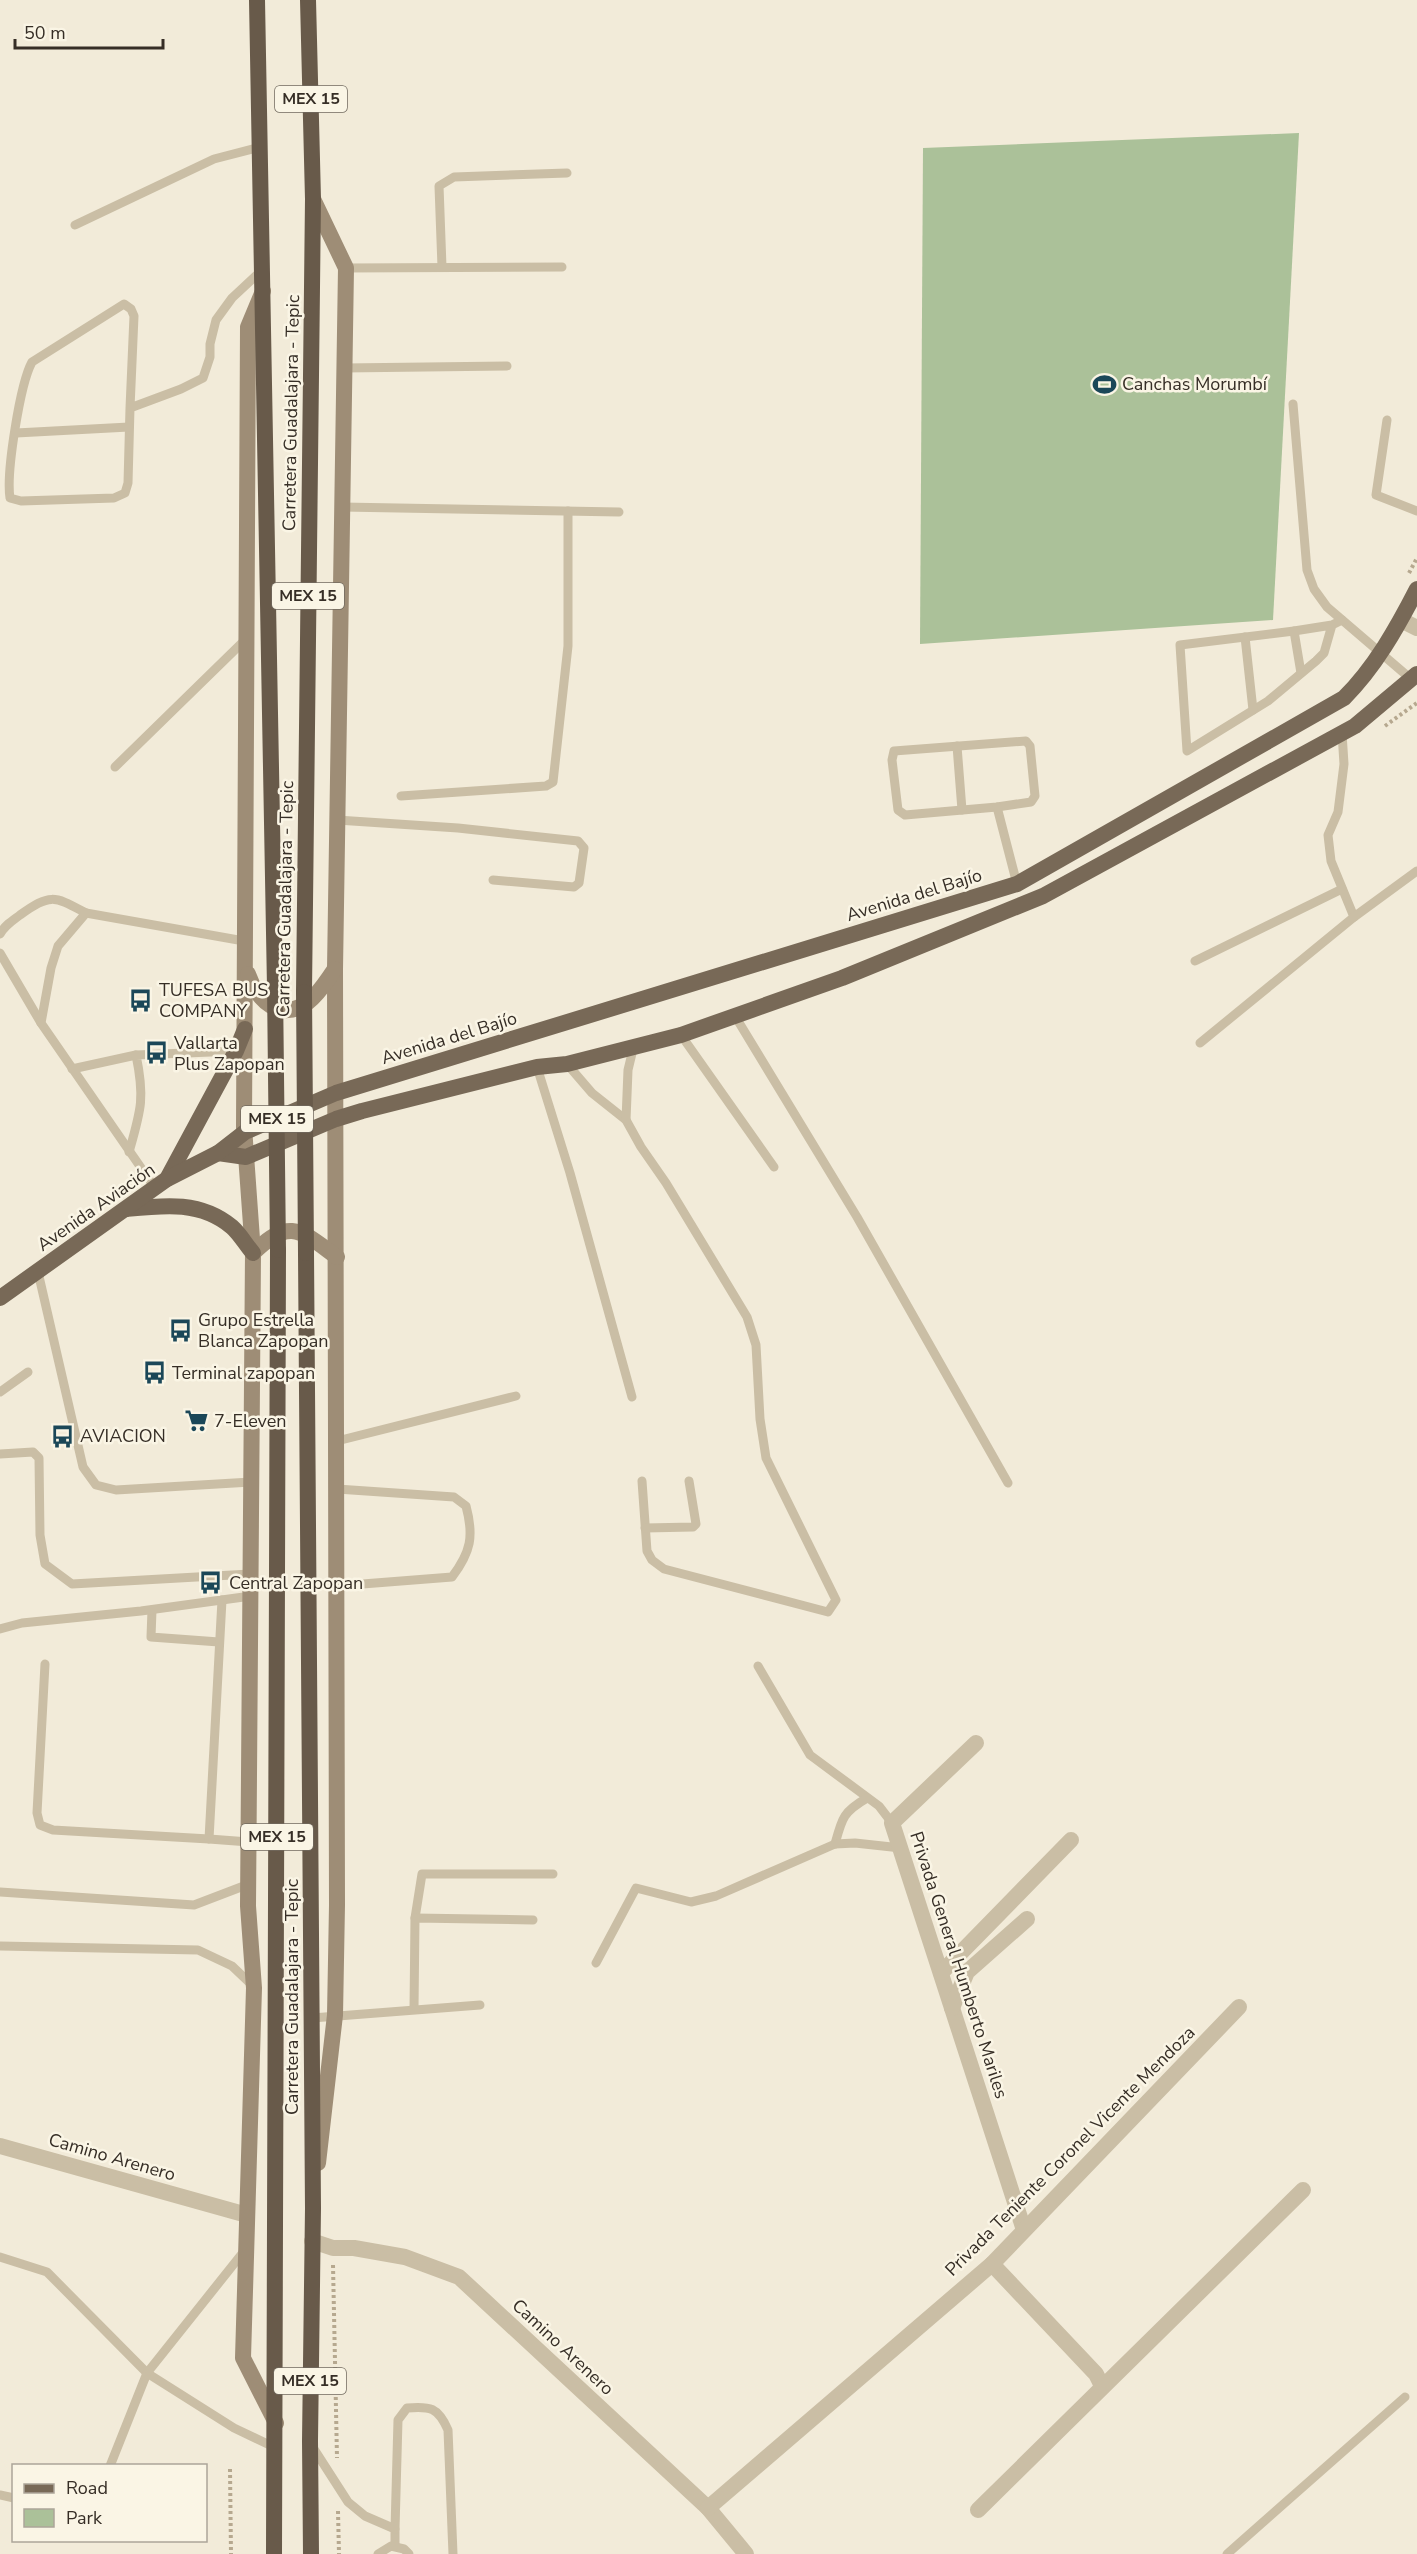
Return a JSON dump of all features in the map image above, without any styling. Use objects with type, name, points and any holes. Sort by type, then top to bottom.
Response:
[{"type":"highway","name":"Carretera Guadalajara - Tepic","points":[[257,0],[264,269],[279,1250],[274,2554]]},
{"type":"highway","name":"Carretera Guadalajara - Tepic","points":[[308,0],[313,199],[303,992],[313,2208],[311,2554]]},
{"type":"main road","points":[[313,199],[346,268],[335,969],[337,1257],[335,2015],[313,2208]]},
{"type":"main road","points":[[264,288],[248,327],[244,1132],[253,1253],[249,1884],[254,1988],[243,2358],[276,2423]]},
{"type":"main road","name":"Avenida del Bajío","points":[[336,1093],[1017,884],[1344,698],[1363,679],[1401,620],[1417,589]]},
{"type":"main road","points":[[218,1153],[246,1157],[336,1119],[537,1067],[567,1064],[634,1045],[681,1035],[842,978],[1043,896],[1356,726],[1414,676]]},
{"type":"main road","points":[[244,965],[255,993],[273,1007],[285,1009],[299,1007],[308,1002],[335,969]]},
{"type":"main road","points":[[161,1184],[236,1052],[244,1029]]},
{"type":"main road","name":"Avenida Aviación","points":[[0,1298],[161,1184],[218,1153],[244,1132],[336,1093]]},
{"type":"main road","points":[[126,1209],[181,1205],[199,1210],[216,1216],[234,1228],[253,1253]]},
{"type":"main road","points":[[253,1253],[271,1236],[290,1230],[302,1232],[337,1257]]},
{"type":"street","points":[[1401,620],[1417,628]]},
{"type":"street","name":"Privada General Humberto Mariles","points":[[976,1743],[892,1823],[1024,2230]]},
{"type":"street","points":[[941,1973],[1071,1840]]},
{"type":"street","points":[[952,2008],[967,1972],[1027,1918]]},
{"type":"street","name":"Privada Teniente Coronel Vicente Mendoza","points":[[708,2508],[992,2264],[1239,2007]]},
{"type":"street","name":"Camino Arenero","points":[[0,2146],[247,2215]]},
{"type":"street","points":[[978,2510],[1303,2190]]},
{"type":"street","name":"Camino Arenero","points":[[312,2241],[333,2248],[354,2248],[405,2257],[459,2277],[708,2508],[746,2554]]},
{"type":"street","points":[[992,2264],[1096,2374],[1102,2386]]},
{"type":"lane","points":[[75,225],[214,159],[260,147]]},
{"type":"lane","points":[[442,267],[439,186],[454,177],[567,173]]},
{"type":"lane","points":[[346,268],[562,267]]},
{"type":"lane","points":[[130,408],[181,389],[203,378],[210,357],[210,344],[216,320],[232,298],[264,269]]},
{"type":"lane","points":[[124,304],[131,309],[134,316],[129,427],[128,483],[125,493],[114,498],[21,501],[10,498],[8,486],[26,372],[32,362],[124,304]]},
{"type":"lane","points":[[344,368],[507,366]]},
{"type":"lane","points":[[1293,404],[1307,570],[1314,589],[1327,607],[1414,676]]},
{"type":"lane","points":[[1387,420],[1376,495],[1417,511]]},
{"type":"lane","points":[[16,433],[129,427]]},
{"type":"lane","points":[[342,507],[619,512]]},
{"type":"lane","points":[[401,796],[546,786],[553,782],[568,646],[568,511]]},
{"type":"lane","points":[[1332,625],[1324,653],[1301,674],[1253,710],[1187,752],[1180,645],[1294,631],[1332,625],[1342,620]]},
{"type":"lane","points":[[1294,631],[1301,674]]},
{"type":"lane","points":[[1245,637],[1253,710]]},
{"type":"lane","points":[[115,767],[246,639]]},
{"type":"lane","points":[[1342,733],[1344,764],[1338,812],[1329,835],[1331,861],[1354,917]]},
{"type":"lane","points":[[1026,741],[1030,746],[1035,796],[1031,802],[997,807],[905,815],[898,810],[892,759],[894,751],[1026,741]]},
{"type":"lane","points":[[957,746],[962,810]]},
{"type":"lane","points":[[997,807],[1017,884]]},
{"type":"lane","points":[[337,820],[458,828],[578,841],[584,848],[579,883],[574,887],[493,880]]},
{"type":"lane","points":[[1200,1042],[1354,917],[1417,872]]},
{"type":"lane","points":[[1195,961],[1342,889]]},
{"type":"lane","points":[[0,934],[4,926],[41,900],[53,899],[65,902],[86,913],[244,941]]},
{"type":"lane","points":[[41,1023],[51,968],[58,946],[86,913]]},
{"type":"lane","points":[[0,954],[41,1023],[129,1152],[161,1184]]},
{"type":"lane","points":[[735,1016],[857,1217],[1008,1483]]},
{"type":"lane","points":[[681,1035],[774,1167]]},
{"type":"lane","points":[[626,1120],[628,1070],[634,1045]]},
{"type":"lane","points":[[72,1069],[136,1055],[236,1052]]},
{"type":"lane","points":[[129,1152],[142,1108],[142,1086],[136,1055]]},
{"type":"lane","points":[[567,1064],[592,1093],[626,1120],[747,1317],[756,1345],[760,1419],[766,1458],[836,1600],[834,1607],[828,1611],[664,1569],[652,1560],[647,1551],[642,1481]]},
{"type":"lane","points":[[537,1067],[579,1206],[632,1397]]},
{"type":"lane","points":[[38,1272],[83,1467],[96,1485],[116,1490],[251,1482]]},
{"type":"lane","points":[[0,1392],[28,1372]]},
{"type":"lane","points":[[337,1441],[516,1396]]},
{"type":"lane","points":[[0,1454],[33,1452],[39,1458],[40,1534],[45,1564],[72,1584],[250,1574]]},
{"type":"lane","points":[[645,1528],[693,1527],[696,1524],[689,1480]]},
{"type":"lane","points":[[337,1489],[454,1497],[466,1506],[472,1528],[466,1559],[452,1577],[337,1586]]},
{"type":"lane","points":[[0,1629],[22,1623],[152,1610],[250,1596]]},
{"type":"lane","points":[[209,1839],[222,1600]]},
{"type":"lane","points":[[152,1610],[151,1637],[219,1642]]},
{"type":"lane","points":[[45,1664],[37,1813],[40,1825],[53,1830],[249,1842]]},
{"type":"lane","points":[[758,1666],[810,1755],[879,1806],[892,1823]]},
{"type":"lane","points":[[835,1844],[841,1820],[848,1809],[867,1798]]},
{"type":"lane","points":[[596,1963],[636,1888],[691,1902],[716,1896],[835,1844],[855,1843],[901,1848]]},
{"type":"lane","points":[[414,2009],[415,1918],[422,1874],[553,1874]]},
{"type":"lane","points":[[0,1892],[194,1905],[249,1884]]},
{"type":"lane","points":[[415,1918],[533,1920]]},
{"type":"lane","points":[[0,1946],[198,1950],[232,1966],[254,1988]]},
{"type":"lane","points":[[312,2018],[480,2005]]},
{"type":"lane","points":[[111,2464],[147,2373],[246,2248]]},
{"type":"lane","points":[[0,2257],[47,2272],[147,2373],[234,2428],[276,2448]]},
{"type":"lane","points":[[1227,2554],[1405,2397]]},
{"type":"lane","points":[[395,2546],[398,2420],[407,2408],[426,2406],[442,2415],[448,2430],[453,2554]]},
{"type":"lane","points":[[310,2441],[348,2502],[366,2516],[395,2529]]},
{"type":"lane","points":[[378,2554],[384,2548],[395,2546],[404,2549],[409,2554]]},
{"type":"path","points":[[333,2248],[339,2554]]},
{"type":"path","points":[[230,2469],[231,2554]]},
{"type":"green space","name":"Canchas Morumbí","points":[[1299,133],[1273,620],[920,644],[923,148]]},
{"type":"place","name":"Canchas Morumbí","points":[[1104,384]]},
{"type":"place","name":"TUFESA BUS COMPANY","points":[[141,1000]]},
{"type":"place","name":"Vallarta Plus Zapopan","points":[[156,1053]]},
{"type":"place","name":"Grupo Estrella Blanca Zapopan","points":[[180,1330]]},
{"type":"place","name":"Terminal zapopan","points":[[154,1373]]},
{"type":"place","name":"7-Eleven","points":[[196,1421]]},
{"type":"place","name":"AVIACION","points":[[62,1436]]},
{"type":"place","name":"Central Zapopan","points":[[211,1583]]}]
